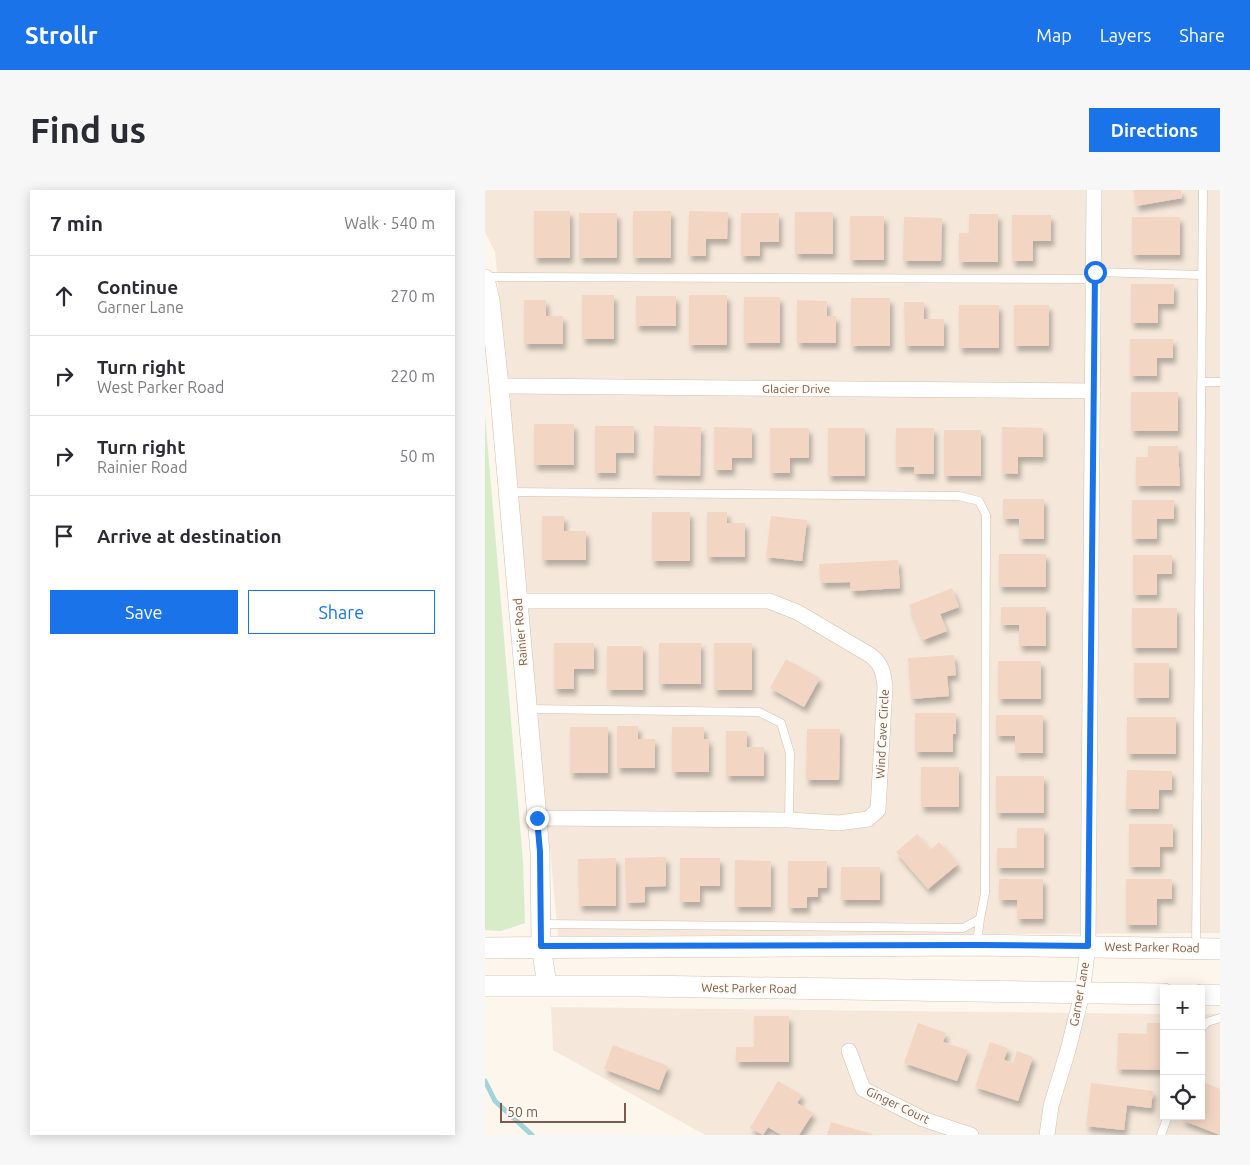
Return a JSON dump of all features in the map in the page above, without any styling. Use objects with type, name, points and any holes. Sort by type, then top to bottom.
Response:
[{"type":"main road","name":"West Parker Road","points":[[494,948],[541,946],[977,945],[1220,949]]},
{"type":"main road","name":"West Parker Road","points":[[485,986],[547,985],[1160,994]]},
{"type":"main road","points":[[1205,995],[1220,995]]},
{"type":"street","name":"Garner Lane","points":[[1047,1135],[1051,1106],[1082,994],[1088,946],[1094,190]]},
{"type":"street","name":"Rainier Road","points":[[485,278],[490,300],[499,386],[518,601],[540,852],[541,946],[547,985]]},
{"type":"street","name":"Glacier Drive","points":[[499,386],[1093,391]]},
{"type":"street","name":"Wind Cave Circle","points":[[518,601],[769,601],[797,612],[871,654],[879,662],[883,671],[885,686],[879,810],[868,819],[839,823],[789,820],[537,818]]},
{"type":"street","name":"Ginger Court","points":[[849,1051],[863,1088],[923,1119],[971,1135]]},
{"type":"lane","points":[[1196,948],[1203,190]]},
{"type":"lane","points":[[485,278],[1202,275]]},
{"type":"lane","points":[[1201,382],[1220,382]]},
{"type":"lane","points":[[508,492],[959,496],[979,501],[986,515],[985,893],[977,945]]},
{"type":"lane","points":[[527,710],[759,712],[781,723],[790,753],[789,820]]},
{"type":"lane","points":[[541,924],[963,928],[980,919]]},
{"type":"lane","points":[[1205,1024],[1220,1018]]},
{"type":"lane","points":[[1161,1135],[1167,1120]]},
{"type":"shaded area","points":[[485,190],[1220,190],[1220,933],[558,936],[495,252],[485,232]]},
{"type":"shaded area","points":[[551,1007],[1160,1014],[1160,1120],[1205,1120],[1205,1014],[1220,1014],[1220,1135],[705,1135],[553,1050]]},
{"type":"green space","points":[[485,415],[523,861],[525,923],[501,931],[485,930]]},
{"type":"building","points":[[1133,190],[1181,190],[1182,198],[1136,206]]},
{"type":"building","points":[[534,211],[570,211],[570,258],[534,258]]},
{"type":"building","points":[[633,211],[671,211],[671,258],[633,258]]},
{"type":"building","points":[[689,211],[728,212],[727,239],[706,239],[706,256],[688,256]]},
{"type":"building","points":[[795,212],[833,212],[833,254],[795,254]]},
{"type":"building","points":[[579,213],[617,213],[617,258],[579,258]]},
{"type":"building","points":[[741,213],[779,213],[779,242],[760,242],[760,256],[741,256]]},
{"type":"building","points":[[969,214],[998,214],[998,262],[959,262],[959,233],[969,233]]},
{"type":"building","points":[[1012,215],[1051,215],[1051,241],[1033,241],[1033,261],[1012,261]]},
{"type":"building","points":[[850,216],[884,216],[884,260],[850,260]]},
{"type":"building","points":[[904,217],[942,218],[941,261],[903,261]]},
{"type":"building","points":[[1132,217],[1180,217],[1180,255],[1132,255]]},
{"type":"building","points":[[1131,284],[1174,284],[1174,304],[1158,304],[1158,323],[1131,323]]},
{"type":"building","points":[[582,295],[614,295],[614,339],[582,339]]},
{"type":"building","points":[[689,295],[727,295],[727,345],[689,345]]},
{"type":"building","points":[[636,296],[676,296],[676,326],[636,326]]},
{"type":"building","points":[[744,297],[780,297],[780,343],[744,343]]},
{"type":"building","points":[[851,298],[890,298],[890,346],[851,346]]},
{"type":"building","points":[[524,300],[546,300],[546,316],[563,316],[563,344],[524,344]]},
{"type":"building","points":[[797,300],[827,301],[827,316],[836,316],[836,343],[797,343]]},
{"type":"building","points":[[904,302],[924,302],[924,319],[944,319],[944,346],[905,346]]},
{"type":"building","points":[[959,305],[999,305],[999,348],[959,348]]},
{"type":"building","points":[[1014,305],[1049,305],[1049,346],[1014,346]]},
{"type":"building","points":[[1130,339],[1173,339],[1173,358],[1157,358],[1157,376],[1130,376]]},
{"type":"building","points":[[1131,392],[1178,392],[1178,431],[1131,431]]},
{"type":"building","points":[[534,424],[574,424],[574,465],[534,465]]},
{"type":"building","points":[[595,426],[634,426],[634,453],[616,453],[616,473],[595,473]]},
{"type":"building","points":[[654,426],[701,427],[700,476],[653,475]]},
{"type":"building","points":[[714,427],[752,428],[752,458],[732,458],[732,470],[714,470]]},
{"type":"building","points":[[1002,427],[1043,428],[1043,457],[1018,457],[1018,474],[1002,473]]},
{"type":"building","points":[[770,428],[809,428],[809,458],[790,458],[790,473],[770,473]]},
{"type":"building","points":[[828,428],[865,428],[865,476],[828,476]]},
{"type":"building","points":[[896,428],[934,428],[934,474],[914,474],[914,467],[896,467]]},
{"type":"building","points":[[944,430],[981,430],[981,476],[944,476]]},
{"type":"building","points":[[1148,446],[1178,446],[1180,486],[1136,486],[1136,457],[1148,457]]},
{"type":"building","points":[[1003,499],[1044,499],[1044,539],[1019,539],[1019,519],[1003,519]]},
{"type":"building","points":[[1132,500],[1174,500],[1174,519],[1157,519],[1157,539],[1132,539]]},
{"type":"building","points":[[652,512],[690,512],[690,561],[652,561]]},
{"type":"building","points":[[707,512],[727,512],[727,523],[745,523],[745,557],[707,557]]},
{"type":"building","points":[[542,516],[564,516],[564,531],[586,531],[586,560],[542,560]]},
{"type":"building","points":[[771,516],[807,520],[802,561],[766,557]]},
{"type":"building","points":[[999,554],[1046,554],[1046,587],[999,587]]},
{"type":"building","points":[[1133,555],[1172,555],[1172,574],[1157,574],[1157,595],[1133,595]]},
{"type":"building","points":[[898,560],[900,588],[851,591],[850,582],[821,583],[819,564]]},
{"type":"building","points":[[952,588],[959,607],[940,614],[947,631],[923,640],[909,605]]},
{"type":"building","points":[[1001,607],[1046,607],[1046,646],[1019,646],[1019,625],[1001,625]]},
{"type":"building","points":[[1132,608],[1177,608],[1177,648],[1132,648]]},
{"type":"building","points":[[554,643],[594,643],[594,669],[574,669],[574,689],[554,689]]},
{"type":"building","points":[[659,643],[701,643],[701,684],[659,684]]},
{"type":"building","points":[[714,643],[752,643],[752,690],[714,690]]},
{"type":"building","points":[[607,646],[643,646],[643,690],[607,690]]},
{"type":"building","points":[[954,655],[956,675],[947,676],[949,696],[911,699],[908,658]]},
{"type":"building","points":[[786,659],[820,678],[804,707],[770,688]]},
{"type":"building","points":[[998,661],[1041,661],[1041,699],[998,699]]},
{"type":"building","points":[[1134,663],[1169,663],[1169,698],[1134,698]]},
{"type":"building","points":[[915,713],[956,713],[956,734],[953,734],[953,752],[915,752]]},
{"type":"building","points":[[996,715],[1043,715],[1043,753],[1015,753],[1015,736],[996,736]]},
{"type":"building","points":[[1127,717],[1176,717],[1176,754],[1127,754]]},
{"type":"building","points":[[617,726],[638,726],[638,739],[655,739],[655,768],[617,768]]},
{"type":"building","points":[[570,727],[608,727],[608,773],[570,773]]},
{"type":"building","points":[[672,727],[704,727],[704,739],[709,739],[709,772],[672,772]]},
{"type":"building","points":[[807,729],[840,729],[839,780],[806,780]]},
{"type":"building","points":[[726,731],[747,731],[747,747],[764,747],[764,776],[726,776]]},
{"type":"building","points":[[921,767],[959,767],[959,807],[921,807]]},
{"type":"building","points":[[1127,770],[1172,771],[1172,790],[1159,790],[1159,809],[1126,809]]},
{"type":"building","points":[[996,776],[1044,776],[1044,813],[996,813]]},
{"type":"building","points":[[1129,824],[1173,824],[1173,847],[1160,847],[1160,867],[1129,867]]},
{"type":"building","points":[[1017,828],[1044,828],[1044,868],[997,868],[997,848],[1017,848]]},
{"type":"building","points":[[917,834],[930,850],[939,842],[958,864],[928,889],[896,852]]},
{"type":"building","points":[[666,857],[666,886],[645,887],[645,902],[626,903],[625,858]]},
{"type":"building","points":[[616,858],[616,906],[579,906],[578,859]]},
{"type":"building","points":[[680,858],[720,858],[720,886],[700,886],[700,902],[680,902]]},
{"type":"building","points":[[735,860],[771,861],[771,907],[735,907]]},
{"type":"building","points":[[788,861],[827,861],[827,888],[818,888],[818,897],[807,897],[807,908],[788,908]]},
{"type":"building","points":[[841,867],[880,867],[880,900],[841,900]]},
{"type":"building","points":[[999,879],[1043,879],[1043,919],[1017,919],[1017,900],[999,900]]},
{"type":"building","points":[[1126,879],[1172,879],[1172,899],[1157,899],[1157,925],[1126,925]]},
{"type":"building","points":[[754,1016],[789,1016],[789,1062],[736,1062],[736,1047],[754,1047]]},
{"type":"building","points":[[918,1023],[946,1033],[943,1042],[968,1050],[957,1081],[904,1063]]},
{"type":"building","points":[[1147,1023],[1160,1023],[1160,1070],[1117,1069],[1118,1033],[1147,1034]]},
{"type":"building","points":[[990,1042],[1008,1048],[1004,1060],[1013,1063],[1017,1051],[1033,1057],[1018,1101],[975,1087]]},
{"type":"building","points":[[613,1045],[668,1066],[659,1090],[604,1069]]},
{"type":"building","points":[[778,1081],[802,1095],[797,1103],[813,1113],[799,1135],[781,1135],[768,1127],[763,1135],[750,1128]]},
{"type":"building","points":[[1091,1083],[1153,1091],[1151,1108],[1127,1105],[1124,1130],[1086,1126]]},
{"type":"building","points":[[1205,1083],[1220,1089],[1220,1135],[1182,1120],[1205,1120]]},
{"type":"building","points":[[831,1122],[872,1134],[872,1135],[827,1135]]},
{"type":"waterway","points":[[485,1081],[495,1101],[532,1135]]},
{"type":"route","points":[[537,818],[540,852],[541,946],[1088,946],[1095,272]]}]
